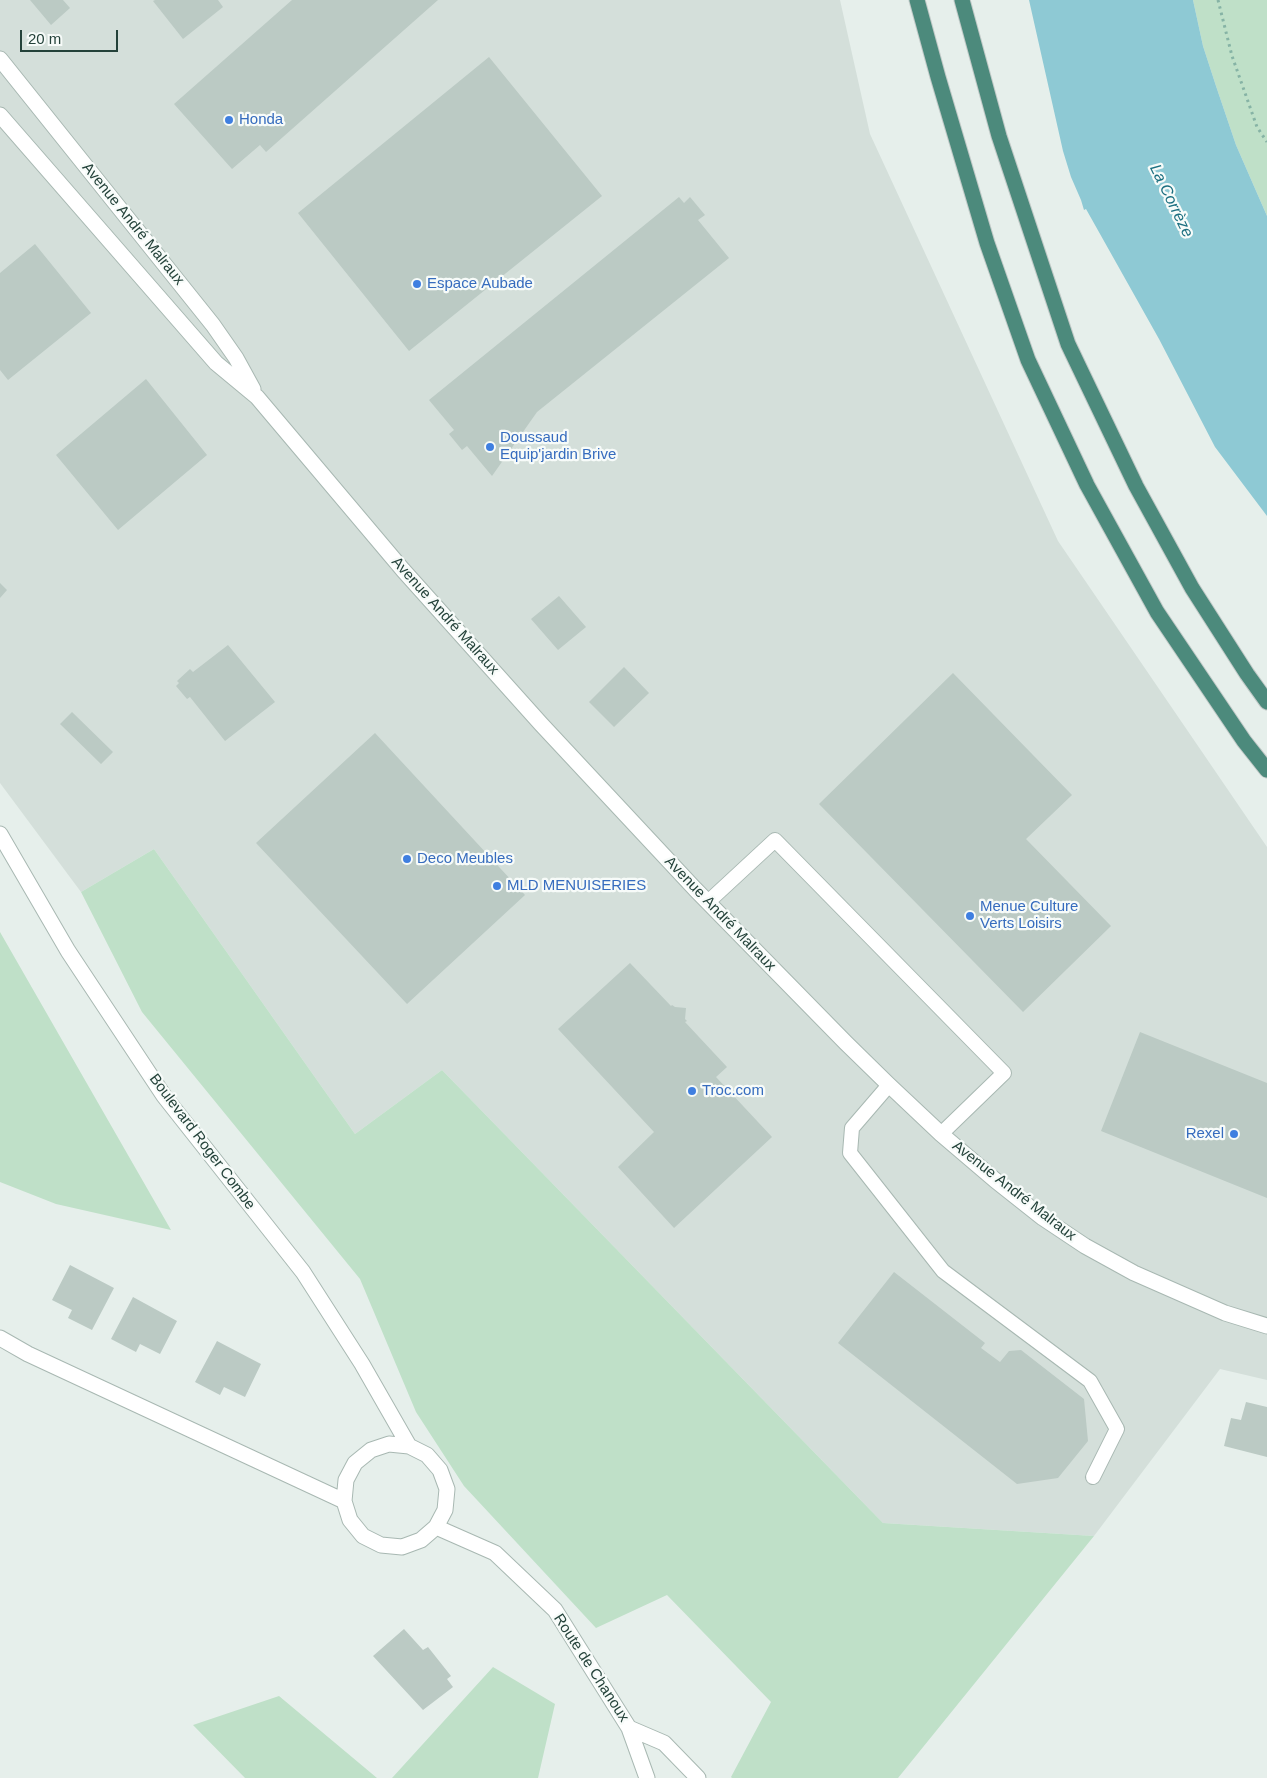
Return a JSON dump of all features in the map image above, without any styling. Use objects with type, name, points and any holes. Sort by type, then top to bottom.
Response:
[{"type":"highway","points":[[918,0],[938,78],[987,243],[1028,360],[1087,485],[1157,612],[1244,741],[1267,770]]},
{"type":"highway","points":[[962,0],[999,136],[1068,344],[1136,486],[1187,579],[1267,702]]},
{"type":"street","name":"Avenue André Malraux","points":[[0,59],[213,324],[236,358],[257,397]]},
{"type":"street","name":"Avenue André Malraux","points":[[0,115],[216,363],[257,397],[428,598],[548,731],[708,902],[846,1044],[941,1134],[994,1180],[1043,1218],[1085,1246],[1134,1273],[1225,1313],[1267,1326]]},
{"type":"street","name":"Boulevard Roger Combe","points":[[0,834],[68,951],[159,1088],[303,1272],[362,1364],[409,1446]]},
{"type":"street","points":[[0,1338],[28,1354],[344,1501]]},
{"type":"street","points":[[390,1444],[409,1446],[427,1454],[440,1470],[447,1489],[445,1510],[436,1527],[421,1540],[402,1547],[381,1545],[363,1536],[350,1520],[344,1501],[346,1480],[355,1463],[370,1450],[390,1444]]},
{"type":"street","name":"Route de Chanoux","points":[[436,1527],[495,1553],[555,1610],[629,1728],[647,1778]]},
{"type":"street","points":[[629,1728],[664,1743],[698,1778]]},
{"type":"lane","points":[[708,902],[775,840],[1004,1073],[941,1134]]},
{"type":"lane","points":[[889,1085],[852,1128],[850,1153],[943,1271],[1090,1381],[1117,1429],[1093,1477]]},
{"type":"path","points":[[1218,0],[1232,56],[1257,127],[1267,142]]},
{"type":"shaded area","points":[[0,0],[840,0],[870,134],[1058,541],[1267,847],[1267,1380],[1220,1369],[1094,1536],[883,1523],[442,1070],[355,1134],[154,849],[81,892],[0,783]]},
{"type":"green space","points":[[1193,0],[1267,0],[1267,216],[1236,145],[1203,46]]},
{"type":"green space","points":[[154,849],[355,1134],[442,1070],[883,1523],[1094,1536],[898,1778],[732,1778],[771,1702],[667,1595],[596,1628],[464,1486],[416,1412],[360,1279],[142,1012],[81,892]]},
{"type":"green space","points":[[0,932],[171,1230],[56,1204],[0,1182]]},
{"type":"green space","points":[[493,1667],[555,1704],[538,1778],[392,1778]]},
{"type":"green space","points":[[279,1696],[377,1778],[245,1778],[193,1725]]},
{"type":"water","name":"La Corrèze","points":[[1029,0],[1193,0],[1203,46],[1236,145],[1267,216],[1267,516],[1215,447],[1159,339],[1086,209],[1084,210],[1063,151]]},
{"type":"building","points":[[30,0],[63,0],[70,8],[51,25]]},
{"type":"building","points":[[218,0],[223,7],[183,39],[153,1]]},
{"type":"building","points":[[292,0],[438,0],[266,152],[260,145],[232,169],[174,104]]},
{"type":"building","points":[[489,57],[602,196],[409,351],[298,213]]},
{"type":"building","points":[[679,197],[684,203],[690,197],[705,215],[698,220],[729,258],[537,412],[492,476],[467,446],[462,450],[449,434],[454,430],[429,400]]},
{"type":"building","points":[[35,244],[91,313],[8,380],[0,370],[0,273]]},
{"type":"building","points":[[146,379],[207,455],[118,530],[56,455]]},
{"type":"building","points":[[0,583],[7,590],[0,598]]},
{"type":"building","points":[[559,596],[586,627],[558,650],[531,619]]},
{"type":"building","points":[[228,645],[275,702],[225,741],[190,697],[187,699],[176,686],[179,683],[177,681],[190,669],[193,672]]},
{"type":"building","points":[[624,667],[649,693],[614,727],[589,702]]},
{"type":"building","points":[[953,673],[1072,795],[1026,839],[1111,926],[1023,1012],[819,804]]},
{"type":"building","points":[[72,712],[113,752],[101,764],[60,724]]},
{"type":"building","points":[[375,733],[525,895],[407,1004],[256,843]]},
{"type":"building","points":[[630,963],[671,1006],[686,1008],[685,1019],[687,1021],[685,1022],[727,1067],[716,1077],[772,1137],[674,1228],[618,1167],[654,1132],[558,1029]]},
{"type":"building","points":[[1140,1032],[1267,1083],[1267,1198],[1101,1131]]},
{"type":"building","points":[[70,1265],[114,1288],[92,1330],[68,1318],[72,1310],[52,1300]]},
{"type":"building","points":[[894,1272],[985,1343],[981,1348],[1000,1362],[1009,1351],[1021,1350],[1084,1399],[1088,1441],[1058,1478],[1017,1484],[838,1343]]},
{"type":"building","points":[[133,1297],[177,1321],[160,1354],[140,1344],[136,1352],[111,1339]]},
{"type":"building","points":[[217,1341],[261,1364],[245,1397],[224,1387],[220,1395],[195,1382]]},
{"type":"building","points":[[1246,1402],[1267,1407],[1267,1457],[1224,1446],[1231,1418],[1241,1420]]},
{"type":"building","points":[[404,1629],[423,1650],[428,1647],[451,1676],[447,1679],[453,1687],[423,1710],[373,1656]]},
{"type":"place","name":"Honda","points":[[229,120]]},
{"type":"place","name":"Espace Aubade","points":[[417,284]]},
{"type":"place","name":"Doussaud Equip'jardin Brive","points":[[490,447]]},
{"type":"place","name":"Deco Meubles","points":[[407,859]]},
{"type":"place","name":"MLD MENUISERIES","points":[[497,886]]},
{"type":"place","name":"Menue Culture Verts Loisirs","points":[[970,916]]},
{"type":"place","name":"Troc.com","points":[[692,1091]]},
{"type":"place","name":"Rexel","points":[[1234,1134]]}]
